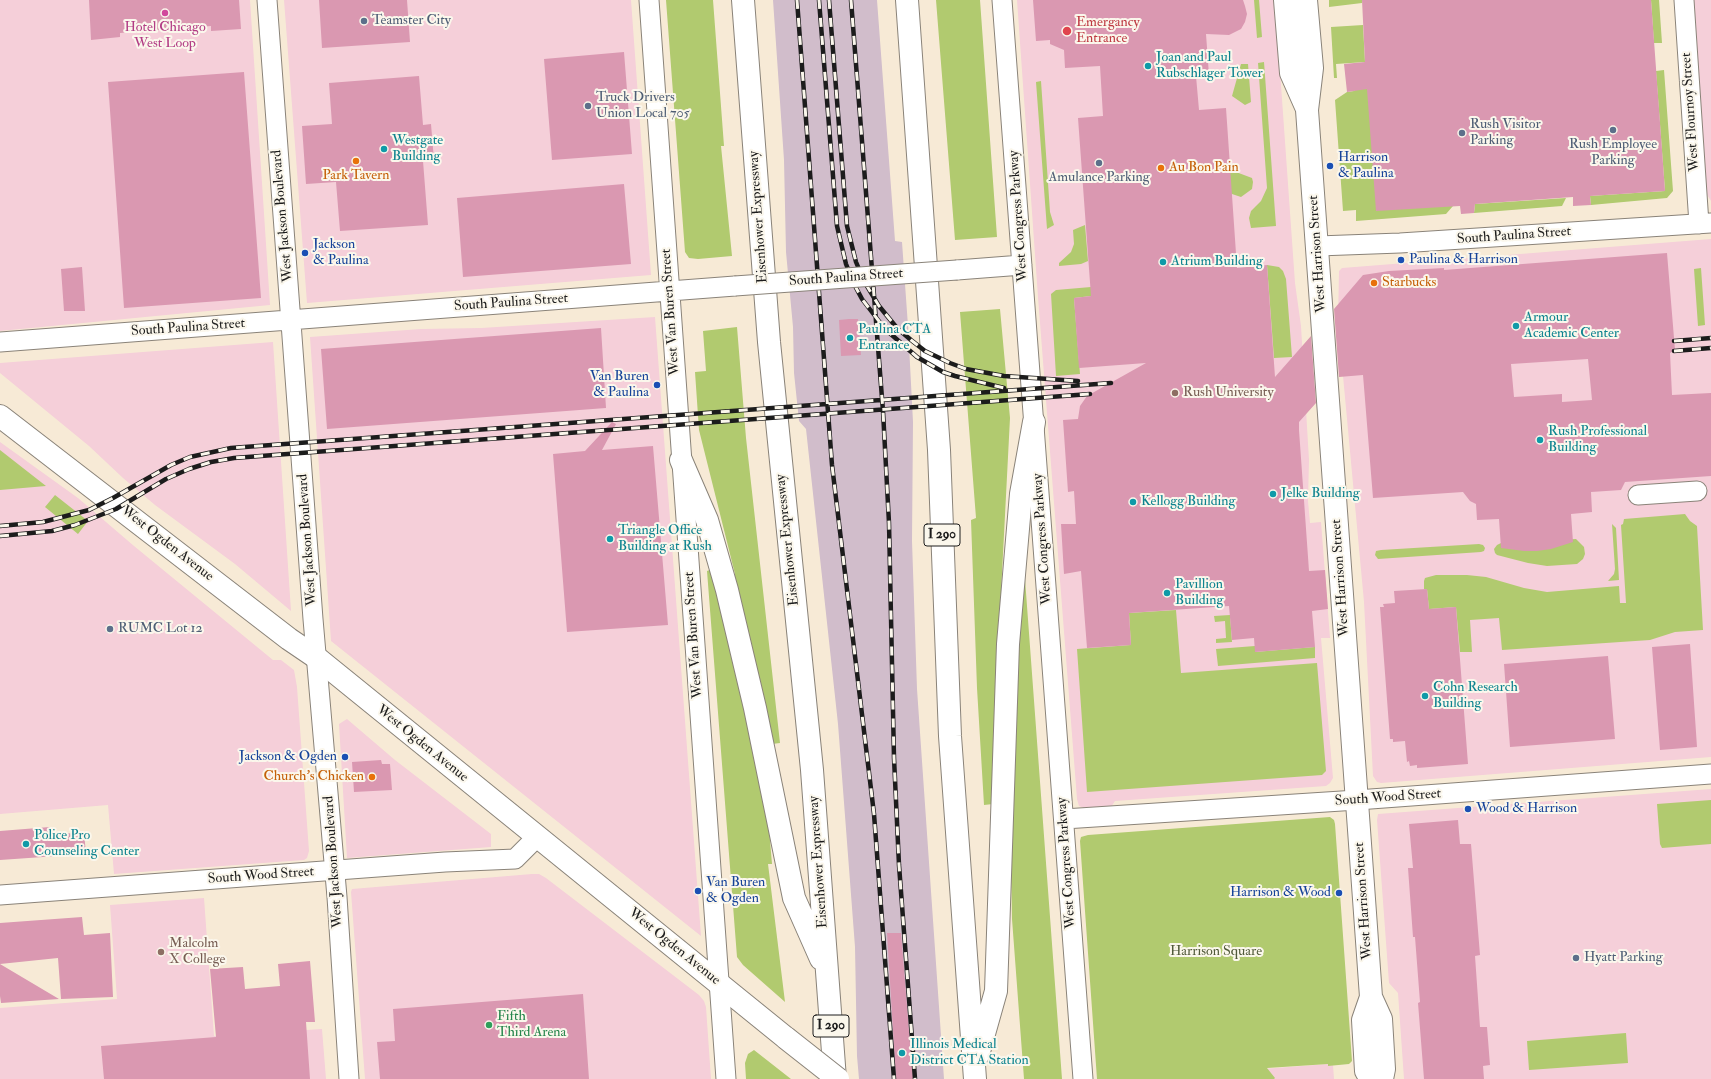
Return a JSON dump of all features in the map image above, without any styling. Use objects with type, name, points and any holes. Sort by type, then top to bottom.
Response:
[{"type":"main road","name":"Eisenhower Expressway","points":[[743,0],[769,342],[812,770],[836,1079]]},
{"type":"main road","name":"I 290","points":[[907,0],[939,450],[950,736],[974,1074]]},
{"type":"main road","name":"West Harrison Street","points":[[1285,0],[1291,73],[1307,110]]},
{"type":"main road","name":"West Harrison Street","points":[[1306,0],[1312,68],[1307,110],[1371,997],[1381,1019],[1384,1069],[1382,1079]]},
{"type":"main road","name":"West Ogden Avenue","points":[[0,416],[289,639],[317,658],[836,1079]]},
{"type":"main road","points":[[974,1074],[996,991],[1008,644],[1021,494],[1034,422]]},
{"type":"main road","points":[[682,460],[707,520],[727,590],[755,708],[794,898],[827,972]]},
{"type":"main road","name":"West Harrison Street","points":[[1371,997],[1363,1020],[1366,1071],[1371,1079]]},
{"type":"street","name":"West Jackson Boulevard","points":[[267,0],[350,1079]]},
{"type":"street","name":"West Van Buren Street","points":[[649,0],[726,1079]]},
{"type":"street","name":"West Congress Parkway","points":[[1002,0],[1083,1079]]},
{"type":"street","name":"West Flournoy Street","points":[[1684,0],[1705,223]]},
{"type":"street","name":"South Paulina Street","points":[[1318,246],[1400,243],[1705,223]]},
{"type":"street","name":"South Paulina Street","points":[[0,342],[1022,265]]},
{"type":"street","points":[[1638,495],[1697,491]]},
{"type":"street","name":"South Wood Street","points":[[1064,819],[1356,800],[1711,774]]},
{"type":"street","name":"South Wood Street","points":[[0,895],[334,870],[515,859],[537,837]]},
{"type":"shaded area","points":[[0,0],[250,0],[270,305],[0,331]]},
{"type":"shaded area","points":[[284,0],[631,0],[651,275],[307,303]]},
{"type":"shaded area","points":[[773,0],[877,0],[895,241],[902,242],[908,326],[913,422],[912,541],[917,689],[944,1079],[859,1079],[857,1056],[855,947],[838,724],[806,429],[799,421],[794,373],[793,327],[786,252],[784,160]]},
{"type":"shaded area","name":"Rush University","points":[[1017,0],[1275,0],[1295,283],[1301,326],[1309,460],[1308,501],[1310,523],[1321,522],[1330,638],[1321,638],[1333,778],[1326,786],[1115,801],[1111,807],[1092,809],[1079,806],[1077,799],[1038,297]]},
{"type":"shaded area","points":[[1692,0],[1711,0],[1711,201],[1706,193]]},
{"type":"shaded area","points":[[1711,239],[1711,757],[1381,783],[1377,782],[1373,776],[1364,602],[1338,322],[1339,271],[1342,268]]},
{"type":"shaded area","points":[[655,317],[701,936],[331,641],[310,337],[421,329],[481,328]]},
{"type":"shaded area","points":[[273,342],[291,611],[235,564],[155,505],[89,446],[0,373],[0,363]]},
{"type":"shaded area","name":"RUMC Lot 12","points":[[0,442],[78,498],[273,660],[281,660],[294,670],[297,687],[309,851],[307,858],[304,860],[114,874],[108,805],[0,814]]},
{"type":"shaded area","points":[[347,719],[395,760],[491,834],[491,847],[347,858],[339,724]]},
{"type":"shaded area","points":[[1711,789],[1711,1079],[1404,1079],[1398,993],[1389,983],[1377,820],[1378,814]]},
{"type":"shaded area","points":[[539,874],[546,878],[699,995],[704,1001],[706,1007],[711,1079],[365,1079],[351,892],[352,889]]},
{"type":"shaded area","name":"Malcolm X College","points":[[204,898],[214,1036],[322,1029],[326,1079],[0,1079],[0,1008],[117,999],[110,905]]},
{"type":"shaded area","points":[[1328,1064],[1329,1066],[1333,1065],[1334,1079],[1249,1079],[1263,1069]]},
{"type":"green space","points":[[666,0],[713,0],[724,146],[721,146],[732,256],[698,259],[689,258],[685,252]]},
{"type":"green space","points":[[936,0],[980,0],[997,237],[955,240]]},
{"type":"green space","points":[[1254,0],[1259,0],[1262,37],[1257,38]]},
{"type":"green space","points":[[1329,0],[1362,0],[1362,3],[1329,7]]},
{"type":"green space","points":[[1651,0],[1659,0],[1662,43],[1654,43]]},
{"type":"green space","points":[[1363,25],[1365,62],[1336,64],[1337,78],[1334,78],[1331,27]]},
{"type":"green space","points":[[1264,62],[1276,226],[1251,228],[1249,218],[1251,211],[1261,201],[1267,188],[1258,63]]},
{"type":"green space","points":[[1241,64],[1248,64],[1251,102],[1245,105],[1232,96]]},
{"type":"green space","points":[[1664,70],[1673,191],[1667,198],[1591,205],[1590,196],[1665,191],[1656,71]]},
{"type":"green space","points":[[1041,81],[1050,212],[1054,225],[1047,229],[1036,82]]},
{"type":"green space","points":[[1367,81],[1453,206],[1446,214],[1356,221],[1356,210],[1343,211],[1335,100],[1347,92],[1354,91]]},
{"type":"green space","points":[[1236,172],[1252,178],[1253,182],[1252,189],[1241,197],[1229,193],[1225,173]]},
{"type":"green space","points":[[1566,198],[1562,206],[1474,213],[1475,204]]},
{"type":"green space","points":[[1085,225],[1088,261],[1081,264],[1059,266],[1059,263],[1071,252],[1074,244],[1073,230]]},
{"type":"green space","points":[[1267,265],[1279,267],[1283,271],[1286,279],[1292,357],[1274,358]]},
{"type":"green space","points":[[1701,268],[1705,325],[1698,326],[1694,269]]},
{"type":"green space","points":[[1091,287],[1091,296],[1074,298],[1080,374],[1056,376],[1051,294],[1056,290]]},
{"type":"green space","points":[[1000,309],[1010,418],[1000,612],[993,804],[984,805],[977,688],[971,520],[976,518],[960,312]]},
{"type":"green space","points":[[737,327],[746,438],[780,743],[772,744],[734,578],[735,574],[699,430],[695,372],[706,371],[703,331]]},
{"type":"green space","points":[[0,450],[46,486],[0,490]]},
{"type":"green space","points":[[55,495],[88,521],[78,534],[45,507]]},
{"type":"green space","points":[[1685,514],[1690,521],[1697,526],[1703,630],[1675,632],[1650,640],[1502,650],[1499,618],[1470,620],[1472,652],[1460,652],[1456,607],[1429,609],[1427,589],[1424,589],[1424,581],[1425,578],[1436,575],[1467,575],[1486,577],[1524,588],[1547,592],[1619,586],[1620,603],[1626,603],[1621,525],[1623,524],[1624,519]]},
{"type":"green space","points":[[1612,524],[1616,528],[1619,580],[1608,581],[1614,574],[1615,569]]},
{"type":"green space","points":[[1576,539],[1584,547],[1585,554],[1583,559],[1577,564],[1547,566],[1528,563],[1497,555],[1494,549],[1501,543]]},
{"type":"green space","points":[[1483,545],[1485,548],[1484,551],[1378,559],[1375,555],[1376,551],[1381,550]]},
{"type":"green space","points":[[712,569],[767,805],[772,864],[768,864],[785,1002],[743,965],[737,957],[707,571]]},
{"type":"green space","points":[[1025,579],[1062,1079],[1024,1079],[1012,919],[1011,861],[1017,670],[1022,580]]},
{"type":"green space","points":[[1176,610],[1181,673],[1317,663],[1326,771],[1322,775],[1087,792],[1077,649],[1131,645],[1129,613]]},
{"type":"green space","points":[[1230,615],[1232,642],[1216,643],[1216,639],[1226,638],[1225,621],[1215,622],[1214,616]]},
{"type":"green space","points":[[1255,646],[1255,652],[1315,647],[1315,658],[1218,666],[1216,649]]},
{"type":"green space","points":[[1711,800],[1711,844],[1662,848],[1660,844],[1657,804]]},
{"type":"green space","name":"Harrison Square","points":[[1330,817],[1334,820],[1335,824],[1352,1061],[1349,1064],[1328,1066],[1328,1064],[1267,1068],[1275,1078],[1274,1079],[1097,1079],[1080,841],[1081,837],[1088,835]]},
{"type":"green space","points":[[1626,1033],[1628,1063],[1529,1070],[1527,1041]]},
{"type":"green space","points":[[754,1050],[791,1079],[746,1079],[745,1063],[748,1054]]},
{"type":"building","name":"Hotel Chicago West Loop","points":[[89,0],[239,0],[241,29],[211,31],[211,26],[120,33],[120,37],[91,40]]},
{"type":"building","name":"Teamster City","points":[[319,0],[407,0],[410,42],[322,48]]},
{"type":"building","points":[[1033,0],[1243,0],[1247,14],[1241,29],[1229,35],[1206,34],[1209,75],[1196,76],[1199,110],[1226,108],[1237,268],[1267,265],[1275,377],[1311,336],[1316,403],[1299,422],[1299,430],[1309,571],[1325,570],[1328,609],[1312,611],[1315,647],[1255,652],[1254,638],[1232,640],[1229,606],[1129,613],[1131,645],[1087,648],[1081,571],[1064,574],[1061,524],[1076,524],[1074,491],[1068,492],[1063,420],[1078,419],[1080,406],[1087,396],[1146,363],[1079,368],[1074,298],[1091,296],[1078,118],[1103,116],[1100,66],[1065,68],[1064,50],[1050,44],[1050,40],[1036,41]]},
{"type":"building","name":"Rush Visitor Parking","points":[[1362,0],[1651,0],[1665,191],[1590,196],[1591,205],[1573,206],[1573,197],[1475,204],[1474,213],[1461,214],[1460,206],[1376,211],[1367,89],[1347,92],[1344,64],[1365,62]]},
{"type":"building","name":"Truck Drivers Union Local 705","points":[[624,52],[632,154],[552,160],[544,59]]},
{"type":"building","points":[[244,72],[261,298],[124,308],[108,82]]},
{"type":"building","name":"Westgate Building","points":[[419,76],[423,125],[431,124],[434,160],[423,161],[428,225],[340,231],[336,182],[306,184],[302,126],[332,124],[329,83]]},
{"type":"building","points":[[624,184],[631,264],[463,277],[457,198]]},
{"type":"building","points":[[1667,253],[1675,350],[1670,353],[1672,395],[1711,393],[1711,476],[1625,482],[1621,490],[1591,492],[1592,512],[1571,514],[1573,542],[1551,549],[1537,551],[1501,548],[1499,519],[1477,520],[1476,504],[1470,501],[1463,492],[1373,498],[1363,375],[1339,377],[1334,309],[1363,275],[1389,271],[1444,268],[1444,270]],"holes":[[[1588,359],[1592,400],[1562,402],[1562,394],[1514,397],[1511,364]]]},
{"type":"building","points":[[82,267],[85,311],[64,311],[61,269]]},
{"type":"building","name":"Paulina CTA Entrance","points":[[858,319],[861,355],[841,356],[839,320]]},
{"type":"building","points":[[601,328],[606,408],[327,429],[321,349]]},
{"type":"building","points":[[612,422],[616,424],[602,450],[653,446],[668,625],[567,632],[553,454],[585,451]]},
{"type":"building","name":"Cohn Research Building","points":[[1427,589],[1429,609],[1456,607],[1468,764],[1417,768],[1417,765],[1410,766],[1409,761],[1407,762],[1405,741],[1393,742],[1393,739],[1390,739],[1380,607],[1384,607],[1383,604],[1395,603],[1394,591]]},
{"type":"building","points":[[1690,644],[1697,747],[1660,750],[1652,647]]},
{"type":"building","points":[[1608,656],[1615,739],[1510,747],[1504,664]]},
{"type":"building","name":"Church's Chicken","points":[[381,760],[382,764],[390,764],[392,790],[354,792],[352,762]]},
{"type":"building","points":[[1458,820],[1460,844],[1471,844],[1480,955],[1475,956],[1480,1027],[1487,1027],[1490,1065],[1483,1066],[1484,1079],[1424,1079],[1418,1003],[1420,1002],[1408,868],[1413,868],[1409,824]]},
{"type":"building","name":"Police Pro Counseling Center","points":[[50,827],[50,835],[84,832],[86,854],[0,860],[0,831]]},
{"type":"building","points":[[82,917],[84,935],[110,933],[113,997],[61,999],[58,958],[0,964],[0,923]]},
{"type":"building","points":[[887,933],[901,933],[913,1079],[896,1079]]},
{"type":"building","points":[[310,961],[315,1022],[306,1022],[310,1079],[104,1079],[101,1046],[216,1037],[210,969],[243,967],[245,989],[280,986],[278,964]]},
{"type":"building","points":[[0,964],[59,999],[1,1003]]},
{"type":"building","name":"Fifth Third Arena","points":[[583,994],[589,1079],[380,1079],[377,1042],[395,1041],[393,1009]]},
{"type":"railway","points":[[797,0],[832,465],[874,814],[894,1079]]},
{"type":"railway","points":[[819,0],[837,226],[846,264],[854,284],[862,299],[885,329],[917,357],[943,372],[1004,388]]},
{"type":"railway","points":[[829,0],[847,226],[856,262],[864,281],[879,306],[897,328],[911,340],[925,351],[950,363],[966,369],[1004,376],[1078,381]]},
{"type":"railway","points":[[851,0],[883,411],[889,523],[894,758],[899,865],[915,1079]]},
{"type":"railway","points":[[1674,341],[1711,338]]},
{"type":"railway","points":[[1674,351],[1711,348]]},
{"type":"railway","points":[[0,526],[43,522],[89,510],[171,465],[190,457],[231,448],[1111,383]]},
{"type":"railway","points":[[0,536],[52,531],[75,525],[116,509],[166,479],[189,469],[211,462],[234,458],[1090,394]]},
{"type":"place","name":"Hotel Chicago West Loop","points":[[165,13]]},
{"type":"place","name":"Teamster City","points":[[364,21]]},
{"type":"place","name":"Emergancy Entrance","points":[[1067,31]]},
{"type":"place","name":"Joan and Paul Rubschlager Tower","points":[[1148,66]]},
{"type":"place","name":"Truck Drivers Union Local 705","points":[[588,106]]},
{"type":"place","name":"Rush Employee Parking","points":[[1613,130]]},
{"type":"place","name":"Rush Visitor Parking","points":[[1462,133]]},
{"type":"place","name":"Westgate Building","points":[[384,149]]},
{"type":"place","name":"Park Tavern","points":[[356,161]]},
{"type":"place","name":"Amulance Parking","points":[[1099,163]]},
{"type":"place","name":"Harrison & Paulina","points":[[1330,166]]},
{"type":"place","name":"Au Bon Pain","points":[[1161,168]]},
{"type":"place","name":"Jackson & Paulina","points":[[305,253]]},
{"type":"place","name":"Paulina & Harrison","points":[[1401,260]]},
{"type":"place","name":"Atrium Building","points":[[1163,262]]},
{"type":"place","name":"Starbucks","points":[[1374,283]]},
{"type":"place","name":"Armour Academic Center","points":[[1516,326]]},
{"type":"place","name":"Paulina CTA Entrance","points":[[850,338]]},
{"type":"place","name":"Van Buren & Paulina","points":[[657,385]]},
{"type":"place","name":"Rush University","points":[[1175,393]]},
{"type":"place","name":"Rush Professional Building","points":[[1540,440]]},
{"type":"place","name":"Jelke Building","points":[[1273,494]]},
{"type":"place","name":"Kellogg Building","points":[[1133,502]]},
{"type":"place","name":"Triangle Office Building at Rush","points":[[610,539]]},
{"type":"place","name":"Pavillion Building","points":[[1167,593]]},
{"type":"place","name":"RUMC Lot 12","points":[[110,629]]},
{"type":"place","name":"Cohn Research Building","points":[[1425,696]]},
{"type":"place","name":"Jackson & Ogden","points":[[345,757]]},
{"type":"place","name":"Church's Chicken","points":[[372,777]]},
{"type":"place","name":"Wood & Harrison","points":[[1468,809]]},
{"type":"place","name":"Police Pro Counseling Center","points":[[26,844]]},
{"type":"place","name":"Van Buren & Ogden","points":[[698,891]]},
{"type":"place","name":"Harrison & Wood","points":[[1339,893]]},
{"type":"place","name":"Malcolm X College","points":[[161,952]]},
{"type":"place","name":"Hyatt Parking","points":[[1576,958]]},
{"type":"place","name":"Fifth Third Arena","points":[[489,1025]]},
{"type":"place","name":"Illinois Medical District CTA Station","points":[[902,1053]]}]
